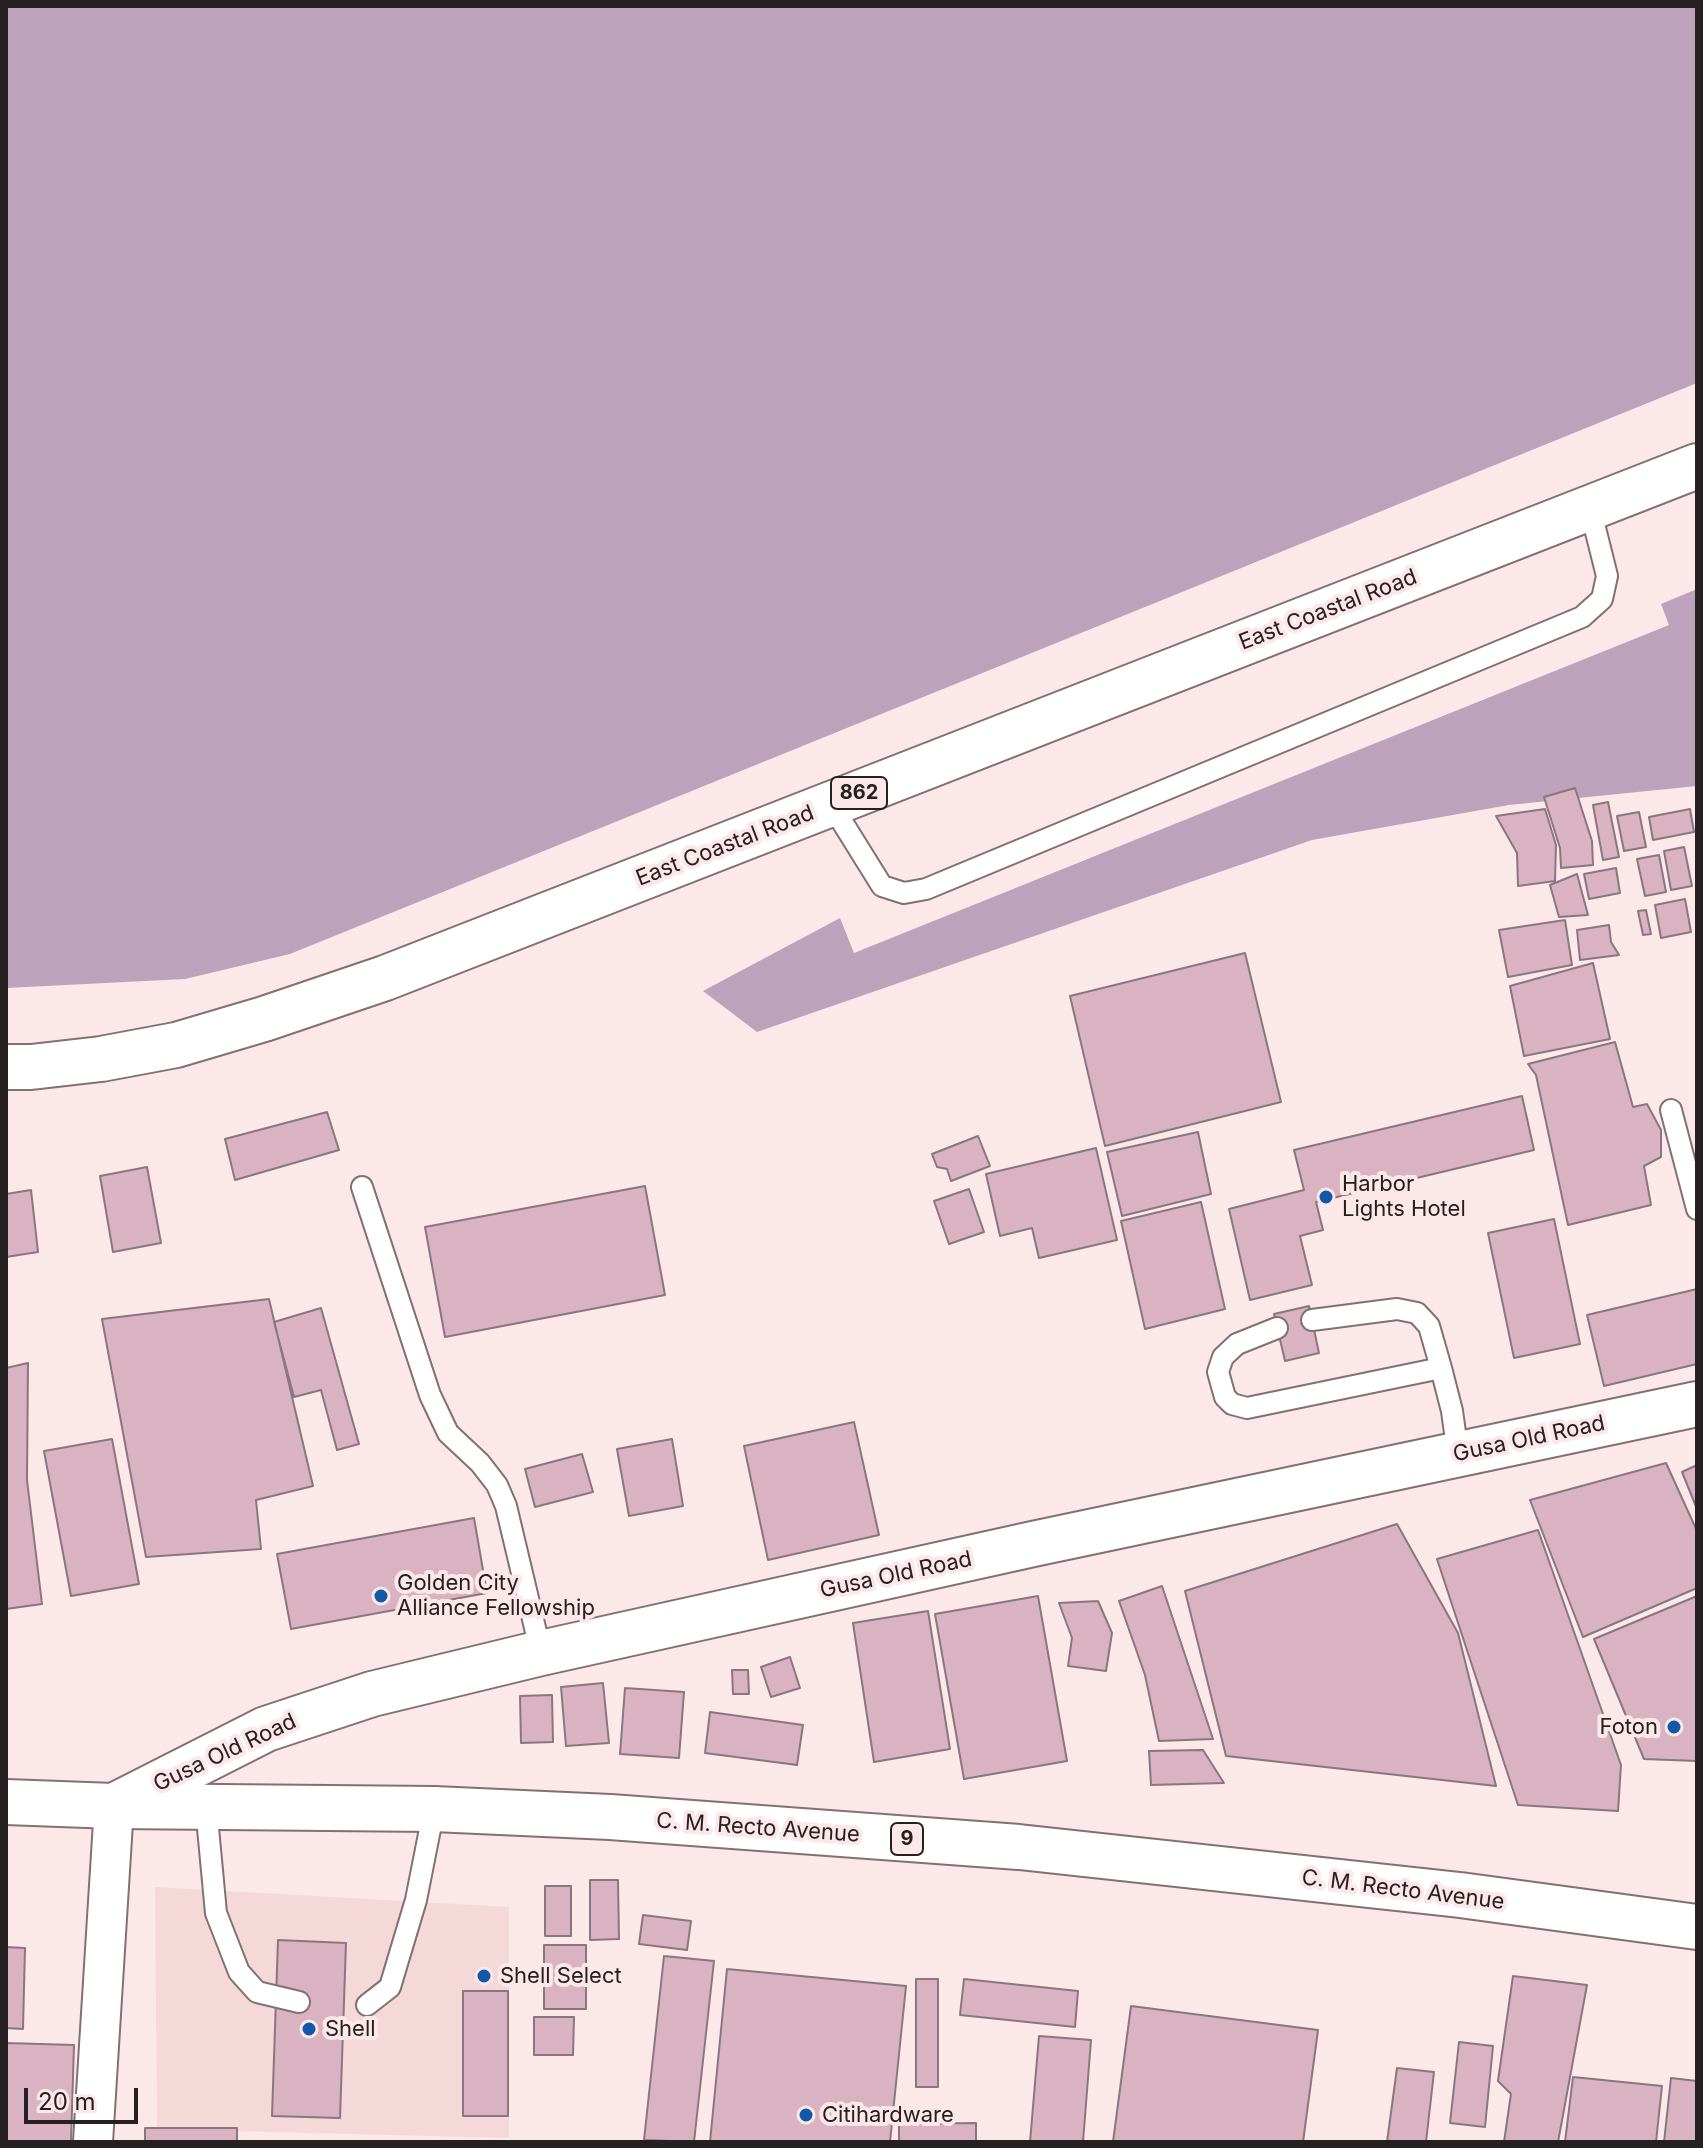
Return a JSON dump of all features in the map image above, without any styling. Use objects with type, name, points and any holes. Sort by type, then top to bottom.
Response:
[{"type":"main road","name":"East Coastal Road","points":[[6,1067],[101,1059],[176,1045],[385,978],[1697,466]]},
{"type":"main road","name":"Gusa Old Road","points":[[114,1806],[266,1729],[372,1694],[541,1653],[1033,1544],[1697,1404]]},
{"type":"main road","name":"C. M. Recto Avenue","points":[[6,1802],[434,1809],[626,1818],[1019,1847],[1444,1894],[1697,1927]]},
{"type":"street","points":[[93,2142],[114,1806]]},
{"type":"lane","points":[[831,804],[882,886],[904,893],[926,889],[1582,617],[1602,599],[1607,576],[1590,508]]},
{"type":"lane","points":[[1671,1110],[1697,1209]]},
{"type":"lane","points":[[362,1187],[430,1395],[448,1433],[480,1463],[497,1485],[506,1506],[541,1653]]},
{"type":"lane","points":[[1312,1320],[1397,1309],[1417,1313],[1429,1326],[1452,1411],[1458,1454]]},
{"type":"lane","points":[[1277,1328],[1237,1344],[1223,1357],[1218,1372],[1225,1397],[1232,1404],[1247,1408],[1441,1368]]},
{"type":"lane","points":[[206,1807],[216,1913],[239,1972],[257,1992],[299,2002]]},
{"type":"lane","points":[[367,2005],[390,1987],[416,1900],[434,1809]]},
{"type":"shaded area","points":[[6,6],[1697,6],[1697,383],[290,954],[185,979],[6,988]]},
{"type":"shaded area","points":[[1697,589],[1697,786],[1509,805],[1312,840],[757,1032],[703,991],[840,918],[854,953],[1669,625],[1661,604]]},
{"type":"shaded area","points":[[155,1887],[509,1907],[509,2138],[157,2129]]},
{"type":"building","points":[[1575,788],[1592,841],[1593,865],[1561,868],[1560,848],[1544,797]]},
{"type":"building","points":[[1608,802],[1619,857],[1603,860],[1593,805]]},
{"type":"building","points":[[1545,809],[1556,845],[1555,881],[1518,886],[1517,853],[1496,816]]},
{"type":"building","points":[[1690,809],[1694,832],[1653,840],[1649,817]]},
{"type":"building","points":[[1639,812],[1646,847],[1624,851],[1617,816]]},
{"type":"building","points":[[1684,847],[1692,886],[1671,890],[1664,851]]},
{"type":"building","points":[[1659,855],[1666,892],[1645,896],[1637,859]]},
{"type":"building","points":[[1616,868],[1620,893],[1589,899],[1584,874]]},
{"type":"building","points":[[1577,874],[1588,915],[1559,917],[1550,885]]},
{"type":"building","points":[[1685,899],[1691,932],[1661,938],[1655,905]]},
{"type":"building","points":[[1646,910],[1651,934],[1643,935],[1638,911]]},
{"type":"building","points":[[1565,920],[1572,965],[1508,977],[1499,930]]},
{"type":"building","points":[[1609,925],[1611,942],[1619,955],[1580,960],[1577,930]]},
{"type":"building","points":[[1245,953],[1281,1102],[1105,1146],[1070,996]]},
{"type":"building","points":[[1593,963],[1610,1039],[1524,1056],[1510,986]]},
{"type":"building","points":[[1615,1042],[1633,1107],[1647,1104],[1661,1130],[1661,1157],[1644,1166],[1651,1205],[1568,1225],[1536,1075],[1528,1064]]},
{"type":"building","points":[[1522,1096],[1534,1150],[1316,1202],[1323,1230],[1300,1236],[1312,1285],[1250,1300],[1229,1209],[1304,1190],[1294,1150]]},
{"type":"building","points":[[327,1112],[339,1150],[235,1180],[225,1139]]},
{"type":"building","points":[[1198,1132],[1211,1194],[1122,1216],[1107,1152]]},
{"type":"building","points":[[978,1136],[990,1166],[951,1181],[947,1169],[937,1167],[932,1154]]},
{"type":"building","points":[[1096,1148],[1117,1240],[1039,1258],[1032,1228],[1000,1236],[986,1174]]},
{"type":"building","points":[[147,1167],[161,1243],[113,1252],[100,1176]]},
{"type":"building","points":[[645,1186],[665,1295],[445,1337],[425,1227]]},
{"type":"building","points":[[969,1189],[984,1232],[949,1244],[934,1201]]},
{"type":"building","points":[[31,1190],[38,1252],[6,1257],[6,1194]]},
{"type":"building","points":[[1201,1202],[1225,1309],[1145,1329],[1121,1221]]},
{"type":"building","points":[[1554,1219],[1580,1344],[1514,1358],[1488,1233]]},
{"type":"building","points":[[1697,1289],[1697,1364],[1604,1386],[1587,1315]]},
{"type":"building","points":[[269,1299],[313,1486],[256,1500],[261,1549],[146,1557],[102,1319]]},
{"type":"building","points":[[1309,1306],[1319,1353],[1285,1361],[1274,1314]]},
{"type":"building","points":[[321,1308],[359,1444],[337,1450],[321,1390],[294,1397],[274,1322]]},
{"type":"building","points":[[28,1363],[27,1480],[42,1604],[6,1609],[6,1368]]},
{"type":"building","points":[[854,1422],[879,1535],[768,1560],[744,1446]]},
{"type":"building","points":[[112,1439],[139,1584],[71,1596],[44,1451]]},
{"type":"building","points":[[672,1439],[683,1506],[629,1516],[617,1449]]},
{"type":"building","points":[[582,1454],[593,1492],[535,1507],[525,1469]]},
{"type":"building","points":[[1666,1463],[1697,1531],[1697,1588],[1583,1637],[1530,1500]]},
{"type":"building","points":[[1697,1465],[1697,1509],[1682,1472]]},
{"type":"building","points":[[474,1518],[487,1593],[291,1629],[277,1554]]},
{"type":"building","points":[[1397,1524],[1458,1633],[1496,1786],[1226,1756],[1185,1591]]},
{"type":"building","points":[[1538,1530],[1621,1765],[1618,1811],[1518,1805],[1437,1559]]},
{"type":"building","points":[[1162,1586],[1213,1739],[1159,1741],[1145,1675],[1119,1601]]},
{"type":"building","points":[[1038,1596],[1067,1761],[964,1779],[935,1614]]},
{"type":"building","points":[[1697,1596],[1697,1761],[1644,1759],[1594,1639]]},
{"type":"building","points":[[1098,1601],[1112,1633],[1106,1671],[1068,1666],[1072,1638],[1059,1603]]},
{"type":"building","points":[[928,1611],[950,1749],[874,1762],[853,1623]]},
{"type":"building","points":[[790,1657],[800,1688],[771,1697],[761,1667]]},
{"type":"building","points":[[732,1670],[748,1670],[749,1694],[733,1694]]},
{"type":"building","points":[[603,1683],[609,1743],[566,1746],[561,1687]]},
{"type":"building","points":[[625,1688],[684,1692],[679,1758],[620,1754]]},
{"type":"building","points":[[552,1695],[553,1742],[521,1743],[520,1696]]},
{"type":"building","points":[[710,1712],[803,1725],[797,1765],[705,1753]]},
{"type":"building","points":[[1203,1750],[1224,1783],[1151,1785],[1149,1751]]},
{"type":"building","points":[[590,1880],[618,1880],[619,1939],[590,1940]]},
{"type":"building","points":[[545,1886],[571,1886],[571,1936],[545,1936]]},
{"type":"building","points":[[643,1915],[691,1921],[687,1950],[639,1944]]},
{"type":"building","name":"Shell","points":[[278,1940],[346,1943],[340,2118],[272,2116]]},
{"type":"building","points":[[544,1945],[586,1945],[586,2009],[544,2009]]},
{"type":"building","points":[[6,1947],[25,1948],[23,2029],[6,2028]]},
{"type":"building","points":[[664,1956],[714,1961],[694,2142],[644,2140]]},
{"type":"building","points":[[727,1969],[906,1986],[890,2142],[710,2142]]},
{"type":"building","points":[[1513,1976],[1587,1985],[1558,2142],[1504,2142],[1511,2094],[1498,2081]]},
{"type":"building","points":[[916,1979],[938,1979],[938,2087],[916,2087]]},
{"type":"building","points":[[964,1979],[1078,1991],[1075,2027],[960,2015]]},
{"type":"building","points":[[463,1991],[508,1991],[508,2116],[463,2116]]},
{"type":"building","points":[[1131,2006],[1318,2030],[1303,2142],[1113,2142]]},
{"type":"building","points":[[534,2017],[574,2017],[573,2055],[534,2055]]},
{"type":"building","points":[[1039,2036],[1091,2040],[1083,2142],[1030,2142]]},
{"type":"building","points":[[1459,2042],[1493,2046],[1485,2127],[1450,2123]]},
{"type":"building","points":[[6,2043],[74,2045],[71,2142],[6,2142]]},
{"type":"building","points":[[1397,2068],[1434,2072],[1426,2142],[1387,2142]]},
{"type":"building","points":[[1573,2077],[1662,2086],[1656,2142],[1565,2142]]},
{"type":"building","points":[[1671,2078],[1697,2081],[1697,2142],[1664,2142]]},
{"type":"building","points":[[976,2123],[976,2142],[899,2142],[899,2124]]},
{"type":"building","points":[[145,2128],[237,2128],[237,2142],[145,2142]]},
{"type":"place","name":"Harbor Lights Hotel","points":[[1326,1197]]},
{"type":"place","name":"Golden City Alliance Fellowship","points":[[381,1596]]},
{"type":"place","name":"Foton","points":[[1674,1727]]},
{"type":"place","name":"Shell Select","points":[[484,1976]]},
{"type":"place","name":"Shell","points":[[309,2029]]},
{"type":"place","name":"Citihardware","points":[[806,2115]]}]
